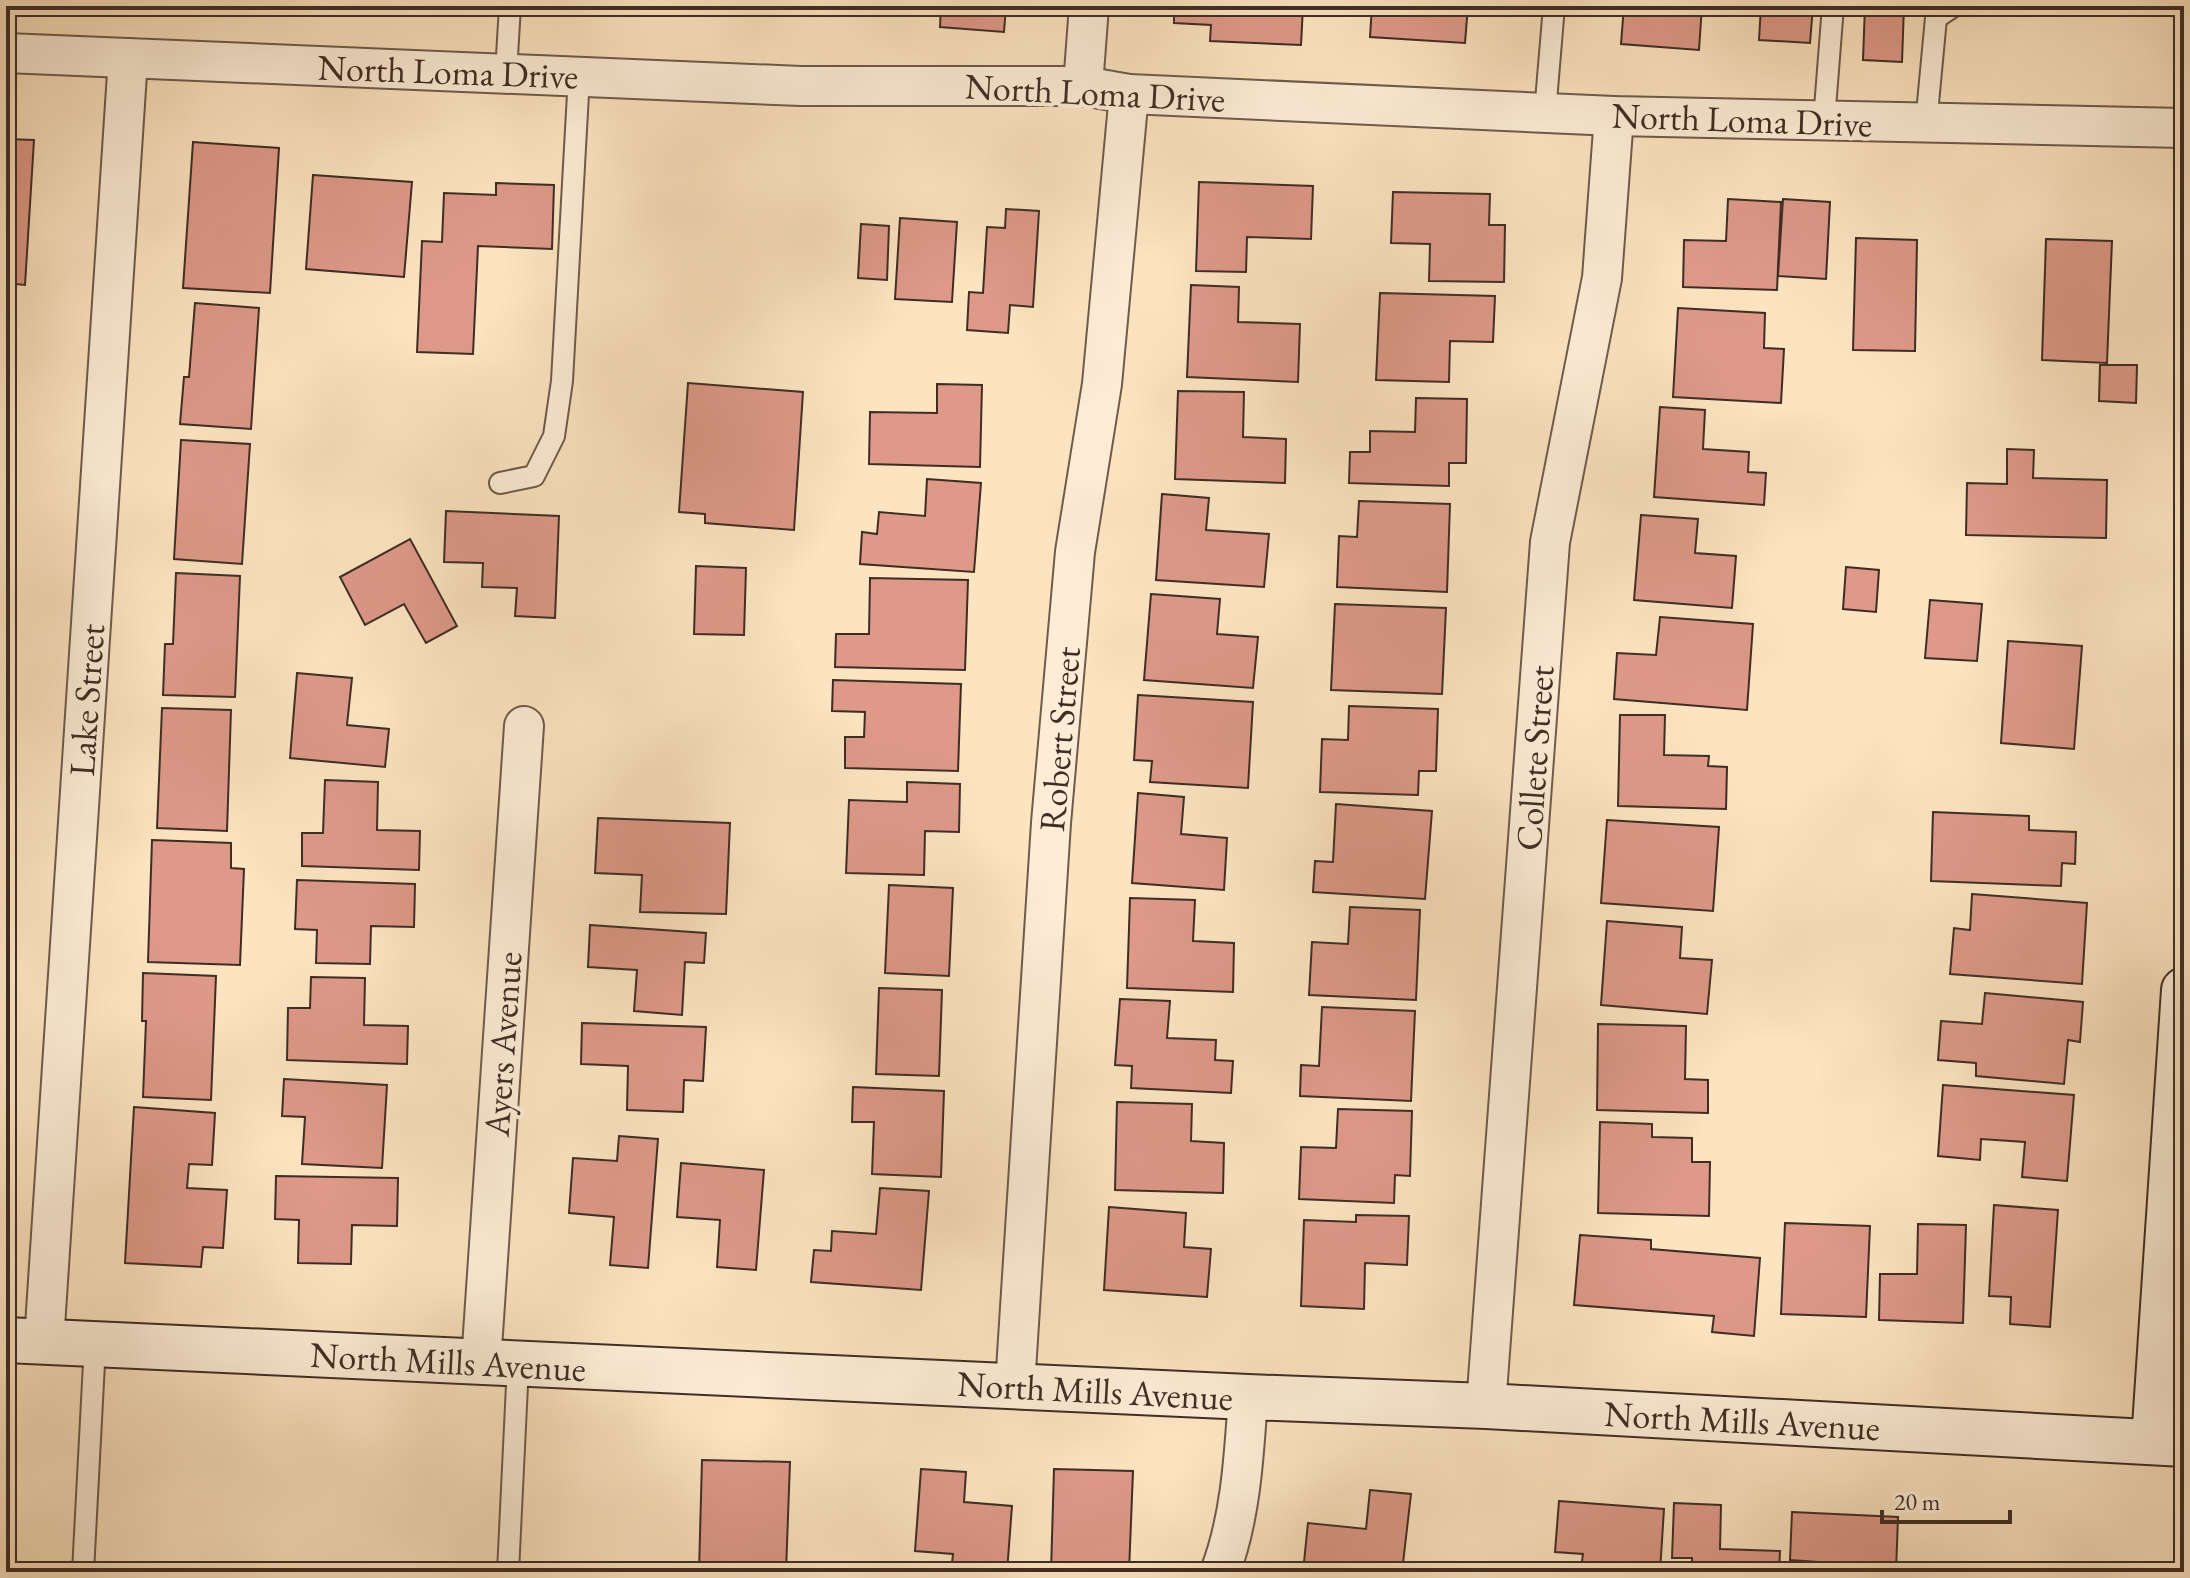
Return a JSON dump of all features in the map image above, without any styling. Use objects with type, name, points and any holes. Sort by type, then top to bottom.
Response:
[{"type":"street","points":[[1083,86],[1089,6]]},
{"type":"street","name":"North Loma Drive","points":[[6,53],[801,86],[1083,86],[1129,94],[1614,116],[2184,128]]},
{"type":"street","name":"Lake Street","points":[[25,1341],[128,58]]},
{"type":"street","name":"Robert Street","points":[[1015,1386],[1052,808],[1075,552],[1102,384],[1129,94]]},
{"type":"street","name":"Collete Street","points":[[1486,1406],[1550,542],[1602,278],[1614,116]]},
{"type":"street","name":"Ayers Avenue","points":[[499,1364],[524,726]]},
{"type":"street","points":[[2169,1443],[2184,990]]},
{"type":"street","name":"North Mills Avenue","points":[[25,1341],[1486,1406],[2169,1443]]},
{"type":"street","points":[[1220,1572],[1235,1518],[1244,1461],[1248,1397]]},
{"type":"lane","points":[[506,73],[510,6]]},
{"type":"lane","points":[[1545,113],[1554,6]]},
{"type":"lane","points":[[1824,121],[1833,6]]},
{"type":"lane","points":[[1926,124],[1936,18],[1954,6]]},
{"type":"lane","points":[[500,483],[534,476],[554,436],[562,381],[579,76]]},
{"type":"lane","points":[[83,1572],[95,1344]]},
{"type":"lane","points":[[499,1364],[508,1572]]},
{"type":"building","points":[[11,6],[84,6],[83,12]]},
{"type":"building","points":[[941,6],[1006,6],[1004,32],[940,27]]},
{"type":"building","points":[[1174,6],[1303,6],[1301,45],[1210,41],[1211,25],[1174,23]]},
{"type":"building","points":[[1372,6],[1468,6],[1465,43],[1370,37]]},
{"type":"building","points":[[1624,6],[1702,6],[1699,50],[1621,44]]},
{"type":"building","points":[[1761,6],[1813,6],[1810,43],[1759,40]]},
{"type":"building","points":[[1865,6],[1904,6],[1902,62],[1863,60]]},
{"type":"building","points":[[6,139],[34,140],[25,285],[6,283]]},
{"type":"building","points":[[193,142],[279,148],[270,293],[183,288]]},
{"type":"building","points":[[313,175],[412,182],[404,277],[306,269]]},
{"type":"building","points":[[1199,182],[1313,186],[1311,239],[1247,237],[1246,272],[1196,271]]},
{"type":"building","points":[[496,183],[554,185],[552,249],[478,246],[473,354],[417,352],[422,241],[442,242],[444,193],[496,195]]},
{"type":"building","points":[[1393,192],[1490,194],[1489,225],[1505,225],[1504,282],[1429,281],[1430,244],[1391,243]]},
{"type":"building","points":[[1728,199],[1781,202],[1777,290],[1683,287],[1684,240],[1726,241]]},
{"type":"building","points":[[1783,199],[1830,202],[1826,279],[1778,276]]},
{"type":"building","points":[[1006,209],[1039,211],[1033,307],[1010,305],[1008,333],[967,330],[969,292],[983,293],[987,227],[1005,228]]},
{"type":"building","points":[[900,218],[957,222],[952,302],[895,299]]},
{"type":"building","points":[[861,224],[889,226],[887,280],[858,278]]},
{"type":"building","points":[[1856,238],[1917,240],[1915,351],[1853,350]]},
{"type":"building","points":[[2046,239],[2112,241],[2107,363],[2042,360]]},
{"type":"building","points":[[1191,285],[1239,287],[1238,322],[1300,324],[1298,382],[1187,377]]},
{"type":"building","points":[[1380,293],[1495,296],[1493,342],[1450,341],[1449,382],[1376,380]]},
{"type":"building","points":[[6,298],[16,299],[11,421],[6,420]]},
{"type":"building","points":[[195,303],[259,308],[251,429],[180,424],[184,377],[189,377]]},
{"type":"building","points":[[1678,308],[1765,313],[1764,348],[1784,349],[1781,403],[1673,397]]},
{"type":"building","points":[[2100,365],[2137,365],[2136,403],[2099,401]]},
{"type":"building","points":[[688,383],[803,392],[794,530],[705,523],[705,514],[679,512]]},
{"type":"building","points":[[937,384],[982,385],[980,467],[869,464],[870,412],[937,413]]},
{"type":"building","points":[[1178,391],[1244,392],[1243,437],[1286,439],[1285,483],[1175,479]]},
{"type":"building","points":[[1416,398],[1467,399],[1466,463],[1449,463],[1449,486],[1349,483],[1350,452],[1370,452],[1370,431],[1415,432]]},
{"type":"building","points":[[1660,407],[1705,410],[1703,449],[1749,452],[1748,472],[1766,473],[1764,505],[1654,497]]},
{"type":"building","points":[[181,440],[250,444],[242,564],[174,559]]},
{"type":"building","points":[[2007,449],[2034,450],[2033,478],[2107,480],[2106,538],[1966,535],[1967,483],[2007,484]]},
{"type":"building","points":[[927,479],[981,483],[974,572],[860,564],[862,532],[877,534],[879,512],[925,516]]},
{"type":"building","points":[[1162,494],[1209,498],[1206,530],[1269,534],[1264,587],[1156,580]]},
{"type":"building","points":[[1359,501],[1450,504],[1447,592],[1337,587],[1339,536],[1357,537]]},
{"type":"building","points":[[446,511],[559,516],[555,618],[515,616],[517,588],[482,587],[483,563],[444,562]]},
{"type":"building","points":[[1641,515],[1698,519],[1695,553],[1736,556],[1732,608],[1634,600]]},
{"type":"building","points":[[410,539],[457,626],[426,643],[404,604],[365,625],[340,577]]},
{"type":"building","points":[[696,566],[746,568],[744,635],[694,634]]},
{"type":"building","points":[[1846,567],[1879,570],[1876,612],[1843,609]]},
{"type":"building","points":[[176,573],[240,576],[235,697],[163,695],[165,644],[173,644]]},
{"type":"building","points":[[870,578],[968,580],[965,670],[835,667],[836,634],[869,634]]},
{"type":"building","points":[[1151,594],[1220,599],[1217,634],[1258,637],[1253,688],[1144,680]]},
{"type":"building","points":[[1930,600],[1982,604],[1977,661],[1925,658]]},
{"type":"building","points":[[1335,604],[1446,608],[1442,694],[1331,690]]},
{"type":"building","points":[[1660,617],[1753,624],[1747,710],[1614,699],[1617,653],[1656,655]]},
{"type":"building","points":[[2008,641],[2082,646],[2074,749],[2001,743]]},
{"type":"building","points":[[297,673],[352,678],[347,725],[389,729],[385,767],[290,758]]},
{"type":"building","points":[[833,680],[961,684],[958,771],[845,768],[845,737],[864,737],[865,712],[832,711]]},
{"type":"building","points":[[1138,695],[1253,702],[1248,788],[1150,782],[1152,761],[1134,760]]},
{"type":"building","points":[[1349,706],[1438,709],[1436,771],[1419,771],[1418,795],[1320,792],[1322,739],[1348,740]]},
{"type":"building","points":[[162,708],[231,710],[227,831],[157,828]]},
{"type":"building","points":[[1620,715],[1665,715],[1664,755],[1709,756],[1708,766],[1727,767],[1726,809],[1618,806]]},
{"type":"building","points":[[325,780],[378,782],[377,830],[420,831],[419,870],[302,866],[302,833],[323,833]]},
{"type":"building","points":[[907,782],[960,784],[959,832],[925,831],[924,875],[846,873],[849,800],[907,802]]},
{"type":"building","points":[[1138,793],[1184,797],[1181,834],[1227,838],[1224,890],[1132,883]]},
{"type":"building","points":[[1336,804],[1432,811],[1425,899],[1313,892],[1315,861],[1333,862]]},
{"type":"building","points":[[1933,812],[2029,816],[2029,830],[2076,832],[2075,864],[2062,863],[2061,886],[1931,881]]},
{"type":"building","points":[[598,818],[730,823],[726,914],[640,912],[642,875],[595,873]]},
{"type":"building","points":[[1607,820],[1719,827],[1713,911],[1601,903]]},
{"type":"building","points":[[152,840],[231,843],[231,868],[244,869],[240,965],[148,962]]},
{"type":"building","points":[[297,880],[415,884],[414,927],[371,926],[370,964],[316,963],[317,930],[295,929]]},
{"type":"building","points":[[889,885],[953,888],[949,976],[885,973]]},
{"type":"building","points":[[1972,894],[2087,903],[2082,984],[1950,974],[1954,928],[1970,930]]},
{"type":"building","points":[[1130,898],[1195,900],[1193,941],[1234,943],[1233,992],[1127,988]]},
{"type":"building","points":[[1350,907],[1420,910],[1416,1000],[1309,995],[1312,942],[1348,944]]},
{"type":"building","points":[[1607,921],[1682,927],[1680,958],[1712,960],[1707,1014],[1601,1005]]},
{"type":"building","points":[[590,925],[706,933],[704,963],[685,962],[682,1015],[634,1011],[637,970],[588,967]]},
{"type":"building","points":[[143,973],[216,976],[211,1100],[143,1097],[146,1021],[142,1021]]},
{"type":"building","points":[[311,977],[365,978],[364,1025],[408,1026],[407,1064],[287,1060],[288,1008],[310,1008]]},
{"type":"building","points":[[879,988],[942,990],[939,1076],[876,1074]]},
{"type":"building","points":[[1985,993],[2083,1002],[2080,1042],[2068,1040],[2064,1084],[1976,1076],[1976,1063],[1938,1060],[1941,1021],[1982,1024]]},
{"type":"building","points":[[1120,999],[1170,1001],[1167,1038],[1216,1040],[1215,1060],[1233,1061],[1231,1093],[1131,1088],[1132,1066],[1115,1065]]},
{"type":"building","points":[[1322,1007],[1415,1011],[1411,1101],[1300,1096],[1301,1065],[1319,1066]]},
{"type":"building","points":[[582,1023],[706,1027],[703,1081],[684,1080],[683,1112],[627,1110],[628,1066],[581,1064]]},
{"type":"building","points":[[1598,1024],[1686,1026],[1685,1079],[1708,1080],[1708,1113],[1597,1110]]},
{"type":"building","points":[[284,1079],[387,1085],[382,1168],[302,1164],[305,1117],[282,1116]]},
{"type":"building","points":[[1943,1085],[2074,1095],[2067,1181],[2022,1177],[2025,1142],[1981,1139],[1980,1160],[1938,1156]]},
{"type":"building","points":[[853,1087],[944,1091],[941,1177],[872,1174],[874,1122],[852,1122]]},
{"type":"building","points":[[1117,1102],[1192,1104],[1191,1141],[1224,1143],[1223,1193],[1115,1190]]},
{"type":"building","points":[[134,1107],[215,1113],[212,1165],[189,1164],[187,1188],[227,1190],[223,1248],[203,1247],[201,1267],[125,1263]]},
{"type":"building","points":[[1338,1109],[1412,1111],[1410,1176],[1395,1175],[1394,1203],[1299,1199],[1301,1147],[1336,1148]]},
{"type":"building","points":[[1600,1122],[1652,1124],[1652,1137],[1692,1138],[1692,1162],[1710,1162],[1709,1216],[1598,1213]]},
{"type":"building","points":[[619,1136],[658,1139],[648,1268],[610,1265],[614,1217],[569,1213],[573,1158],[617,1161]]},
{"type":"building","points":[[681,1163],[764,1170],[756,1270],[717,1267],[720,1220],[677,1217]]},
{"type":"building","points":[[276,1176],[398,1178],[397,1226],[352,1225],[351,1264],[298,1263],[299,1220],[275,1219]]},
{"type":"building","points":[[880,1188],[929,1191],[921,1290],[811,1282],[814,1250],[831,1251],[832,1231],[876,1234]]},
{"type":"building","points":[[1994,1205],[2058,1210],[2050,1327],[2010,1324],[2011,1297],[1989,1296]]},
{"type":"building","points":[[1109,1207],[1186,1213],[1184,1247],[1211,1249],[1207,1297],[1104,1290]]},
{"type":"building","points":[[1356,1215],[1409,1216],[1407,1265],[1365,1263],[1364,1309],[1301,1306],[1304,1220],[1356,1222]]},
{"type":"building","points":[[1785,1223],[1870,1226],[1866,1317],[1781,1314]]},
{"type":"building","points":[[1918,1224],[1966,1225],[1963,1323],[1879,1320],[1880,1274],[1917,1274]]},
{"type":"building","points":[[1580,1235],[1651,1240],[1651,1249],[1760,1258],[1754,1336],[1712,1332],[1714,1316],[1574,1305]]},
{"type":"building","points":[[702,1460],[790,1462],[786,1572],[699,1572]]},
{"type":"building","points":[[921,1469],[966,1472],[964,1502],[1012,1506],[1007,1572],[951,1572],[953,1554],[915,1551]]},
{"type":"building","points":[[1054,1469],[1133,1471],[1129,1572],[1051,1572]]},
{"type":"building","points":[[1370,1490],[1411,1494],[1402,1572],[1303,1572],[1308,1523],[1366,1529]]},
{"type":"building","points":[[1559,1501],[1664,1509],[1660,1572],[1581,1568],[1583,1554],[1555,1552]]},
{"type":"building","points":[[1674,1503],[1721,1505],[1720,1549],[1780,1551],[1779,1572],[1692,1572],[1692,1558],[1672,1558]]},
{"type":"building","points":[[1792,1512],[1898,1517],[1896,1572],[1818,1572],[1818,1562],[1790,1560]]}]
